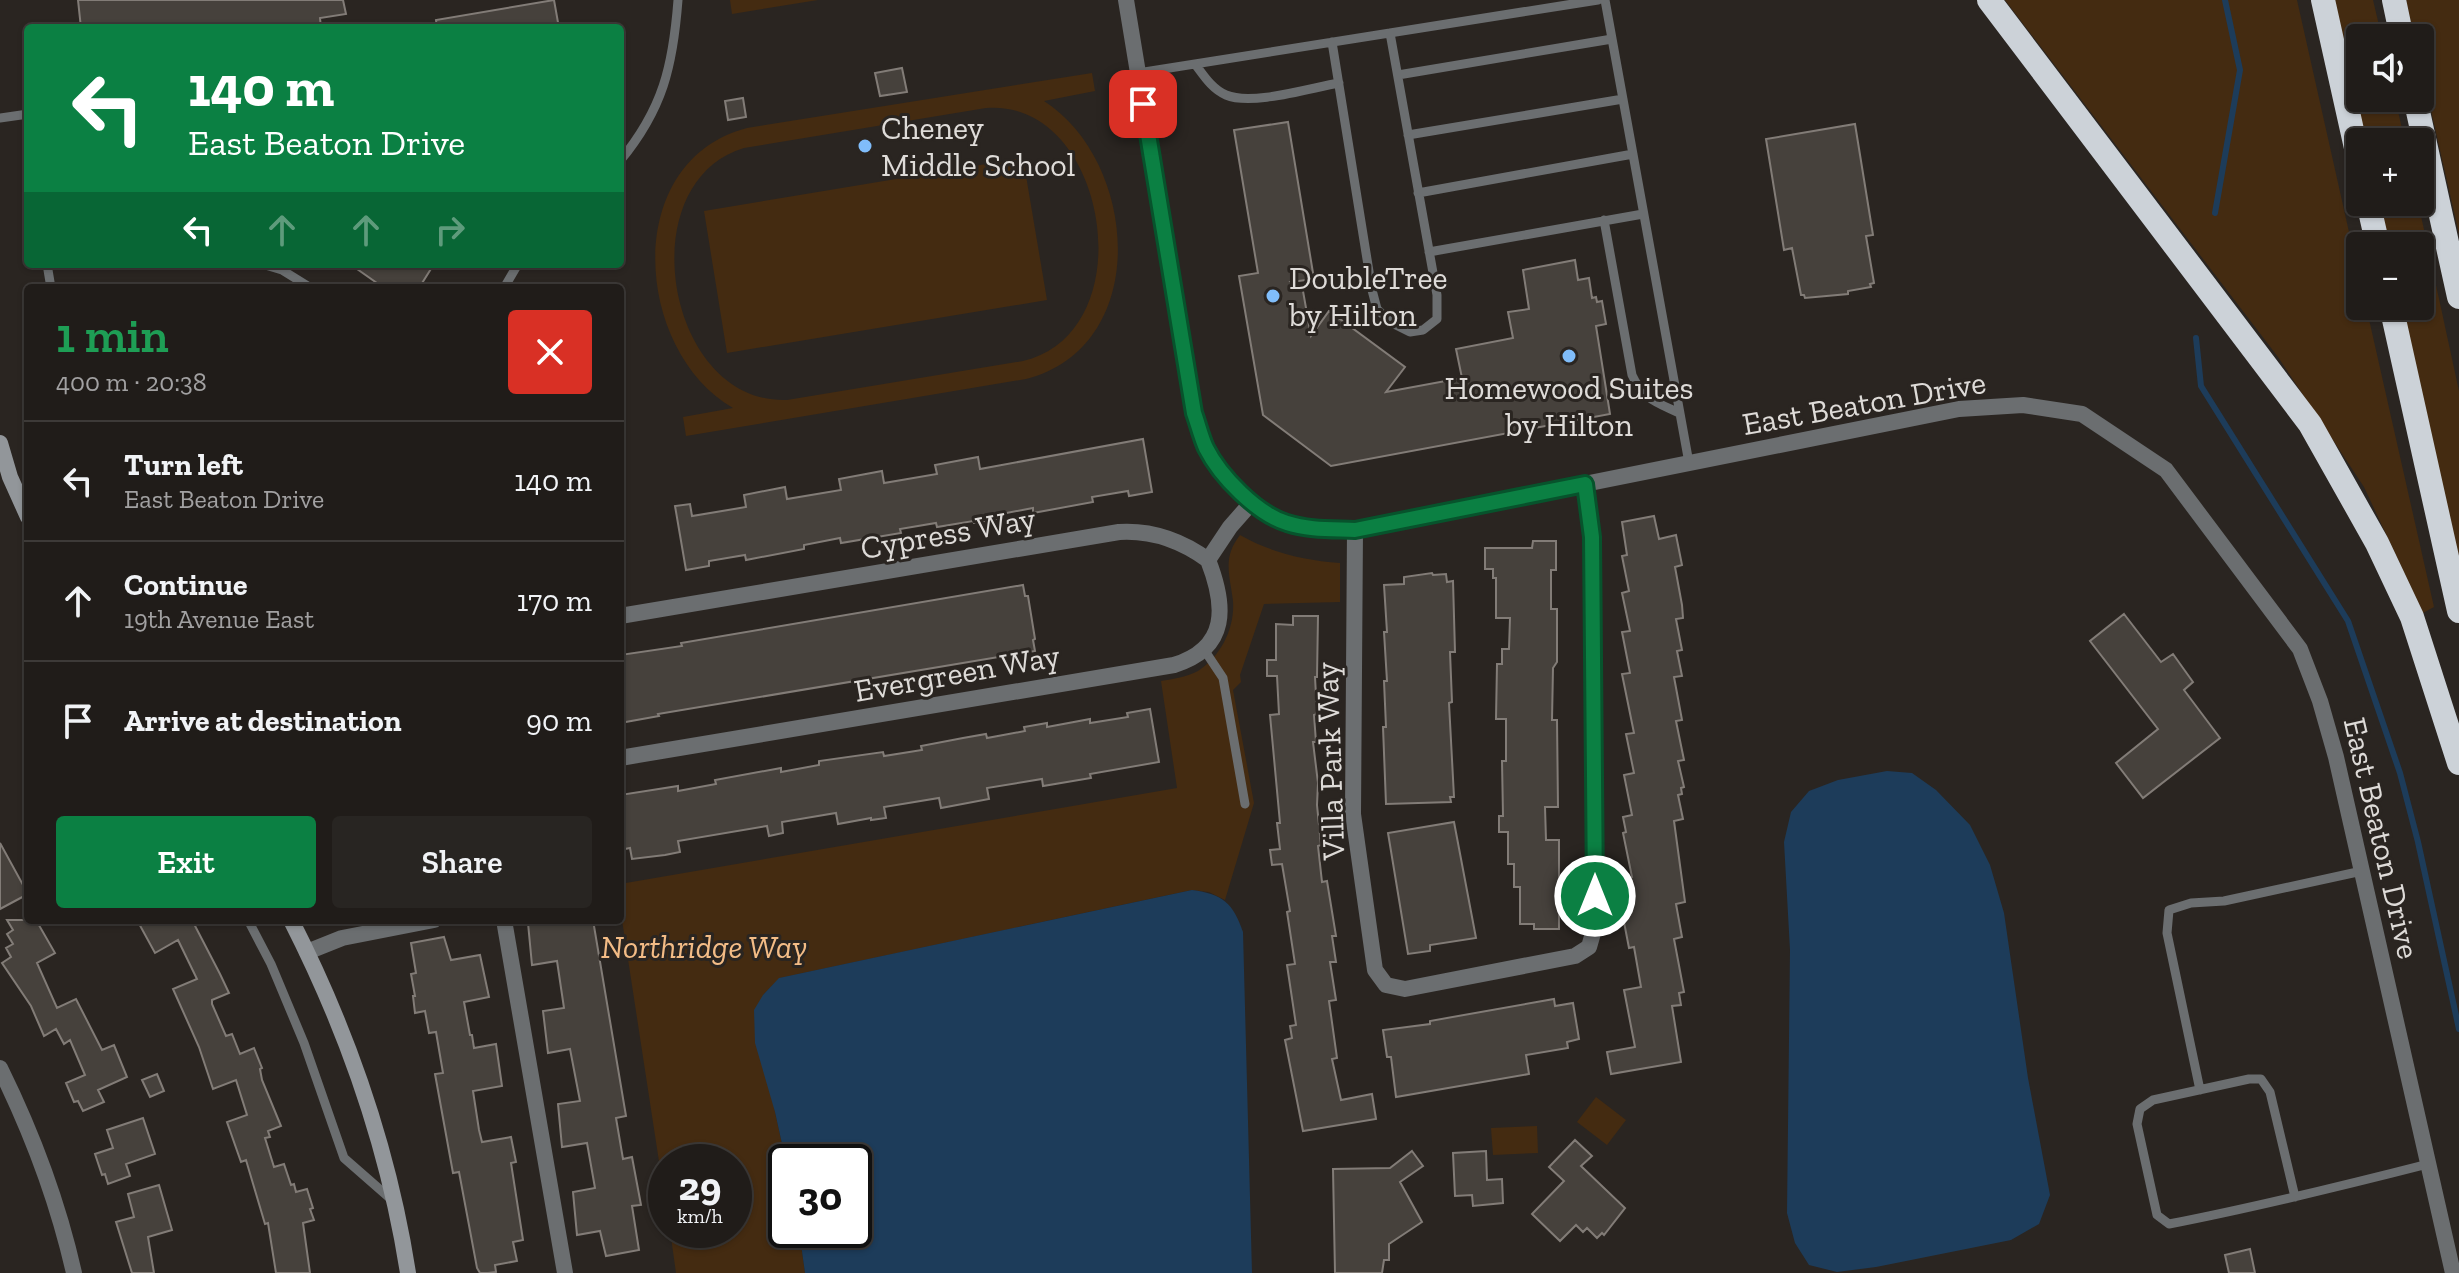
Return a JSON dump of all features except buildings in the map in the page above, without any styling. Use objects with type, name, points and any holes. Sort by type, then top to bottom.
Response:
[{"type":"highway","points":[[1989,0],[2278,378],[2317,435],[2377,543],[2412,617],[2459,763]]},
{"type":"highway","points":[[2323,0],[2352,128]]},
{"type":"highway","points":[[2394,0],[2399,24]]},
{"type":"highway","points":[[2418,112],[2459,297]]},
{"type":"highway","points":[[2394,320],[2459,611]]},
{"type":"street","name":"East Beaton Drive","points":[[1126,0],[1194,413],[1206,448],[1223,475],[1252,502],[1285,523],[1319,529],[1355,530],[1959,409],[2023,405],[2082,414],[2166,470],[2300,649],[2320,701],[2336,757],[2453,1273]]},
{"type":"street","points":[[0,443],[24,508]]},
{"type":"street","name":"Villa Park Way","points":[[1355,530],[1353,814],[1375,970],[1386,985],[1405,989],[1575,956],[1589,947],[1595,926],[1593,552],[1585,484]]},
{"type":"street","points":[[1205,651],[1218,628],[1221,608],[1219,588],[1208,560],[1230,527],[1252,502]]},
{"type":"street","name":"Cypress Way","points":[[624,615],[1119,532],[1158,535],[1208,560]]},
{"type":"street","name":"Evergreen Way","points":[[624,757],[1174,665],[1205,651]]},
{"type":"street","points":[[293,924],[337,1016],[371,1118],[394,1203],[408,1273]]},
{"type":"street","points":[[307,952],[342,938],[414,924]]},
{"type":"street","points":[[505,924],[565,1273]]},
{"type":"street","points":[[0,1068],[25,1119],[65,1234],[74,1273]]},
{"type":"lane","points":[[624,156],[651,119],[663,92],[671,64],[678,0]]},
{"type":"lane","points":[[1138,73],[1598,0]]},
{"type":"lane","points":[[1605,0],[1689,463]]},
{"type":"lane","points":[[1332,42],[1377,309],[1392,323],[1410,332],[1423,330],[1437,319],[1437,295],[1390,33]]},
{"type":"lane","points":[[1398,75],[1612,39]]},
{"type":"lane","points":[[1195,64],[1211,86],[1225,95],[1242,99],[1339,83]]},
{"type":"lane","points":[[1408,135],[1623,99]]},
{"type":"lane","points":[[0,118],[24,115]]},
{"type":"lane","points":[[1418,193],[1633,154]]},
{"type":"lane","points":[[1429,252],[1643,214]]},
{"type":"lane","points":[[1604,220],[1632,375],[1640,391],[1679,413]]},
{"type":"lane","points":[[275,268],[305,284]]},
{"type":"lane","points":[[1205,651],[1223,678],[1245,804]]},
{"type":"lane","points":[[2200,1090],[2167,933],[2169,910],[2191,903],[2224,901],[2362,871]]},
{"type":"lane","points":[[250,924],[271,964],[304,1043],[344,1158],[394,1203]]},
{"type":"lane","points":[[2295,1197],[2270,1092],[2261,1079],[2153,1100],[2140,1109],[2137,1124],[2157,1215],[2169,1224],[2295,1197],[2428,1164]]},
{"type":"green space","points":[[730,0],[818,0],[732,14]]},
{"type":"green space","points":[[2005,0],[2297,0],[2349,232],[2346,232],[2346,320],[2369,320],[2434,607],[2423,613],[2364,487],[2278,357]]},
{"type":"green space","points":[[2333,0],[2373,0],[2379,24],[2346,24],[2346,58]]},
{"type":"green space","points":[[2406,0],[2459,0],[2459,234],[2431,112],[2434,112],[2434,24],[2411,24]]},
{"type":"green space","points":[[1092,73],[1095,91],[1044,101],[1076,129],[1099,166],[1113,207],[1118,251],[1112,293],[1095,331],[1067,360],[1026,379],[686,436],[683,417],[733,408],[700,381],[676,345],[660,303],[655,259],[661,216],[677,178],[706,147],[747,128]],"holes":[[[986,108],[1028,115],[1061,139],[1084,176],[1096,220],[1098,266],[1086,308],[1062,341],[1023,361],[787,400],[746,392],[713,368],[690,332],[677,289],[675,244],[685,203],[708,169],[744,148]]]},
{"type":"green space","points":[[2358,112],[2398,112],[2402,128],[2362,128]]},
{"type":"green space","points":[[1023,158],[1047,300],[727,353],[704,211]]},
{"type":"green space","points":[[2381,216],[2421,216],[2425,232],[2385,232]]},
{"type":"green space","points":[[2434,276],[2459,391],[2459,559],[2405,320],[2434,320]]},
{"type":"green space","name":"Northridge Way","points":[[1240,535],[1288,555],[1340,563],[1340,602],[1264,604],[1240,675],[1241,682],[1233,690],[1254,803],[1225,900],[1209,892],[1192,890],[780,978],[763,995],[775,1112],[782,1144],[768,1144],[768,1248],[802,1248],[805,1273],[676,1273],[673,1248],[752,1248],[752,1144],[656,1144],[623,924],[624,883],[1177,788],[1161,681],[1198,671],[1213,658],[1225,640],[1233,611],[1229,575],[1231,551]]},
{"type":"green space","points":[[1596,1097],[1626,1120],[1607,1145],[1577,1122]]},
{"type":"green space","points":[[1537,1126],[1538,1153],[1493,1155],[1491,1128]]},
{"type":"water","points":[[1887,771],[1912,773],[1936,790],[1970,825],[1990,865],[2004,913],[2028,1078],[2050,1195],[2039,1224],[2011,1240],[1837,1272],[1809,1265],[1795,1243],[1787,1213],[1790,950],[1784,842],[1791,812],[1809,791],[1838,780]]},
{"type":"water","points":[[1192,890],[1219,897],[1231,907],[1243,932],[1252,1273],[805,1273],[802,1248],[872,1248],[872,1144],[782,1144],[755,1043],[754,1010],[779,978]]},
{"type":"waterway","points":[[2215,213],[2240,70],[2225,0]]},
{"type":"waterway","points":[[2196,338],[2201,386],[2348,621],[2400,773],[2459,1029]]},
{"type":"place","name":"Cheney Middle School","points":[[865,146]]},
{"type":"place","name":"DoubleTree by Hilton","points":[[1273,296]]},
{"type":"place","name":"Homewood Suites by Hilton","points":[[1569,356]]},
{"type":"route","points":[[1143,104],[1194,413],[1206,448],[1223,475],[1252,502],[1285,523],[1319,529],[1355,530],[1585,484],[1592,537],[1595,896]]}]
